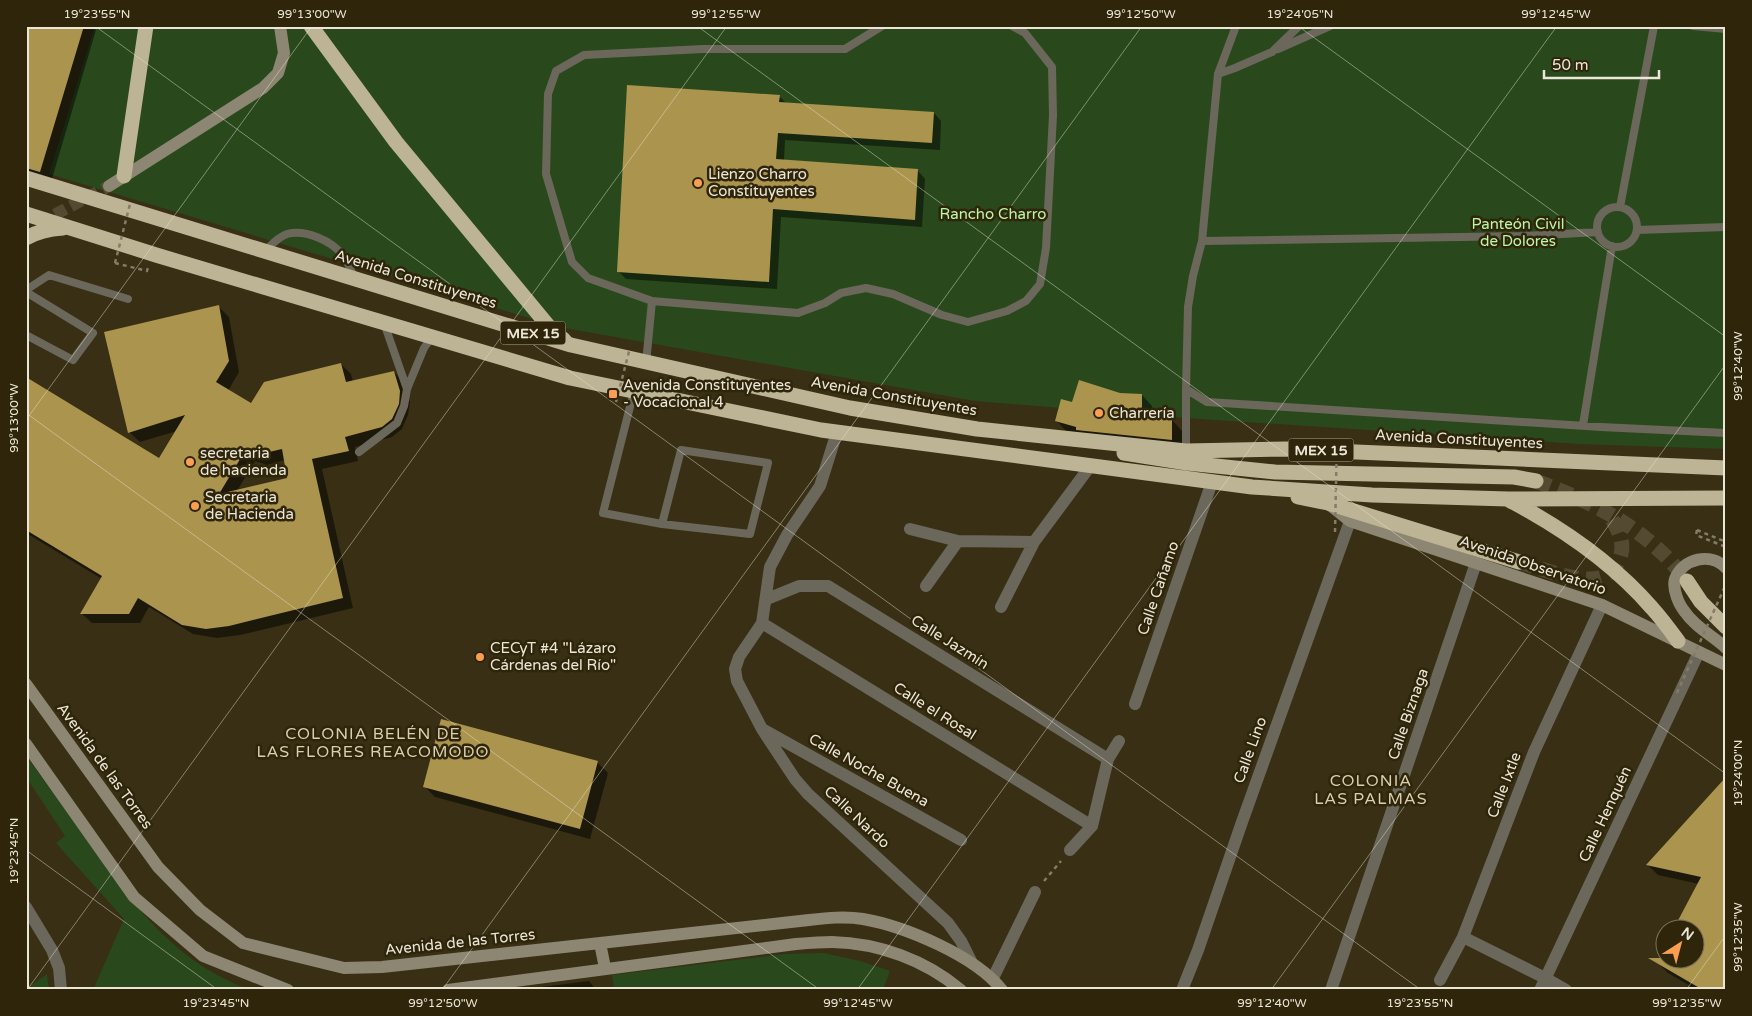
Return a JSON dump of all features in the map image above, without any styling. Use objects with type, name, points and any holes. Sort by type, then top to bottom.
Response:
[{"type":"highway","points":[[124,176],[146,26]]},
{"type":"highway","points":[[310,26],[402,149],[550,328],[571,345]]},
{"type":"highway","name":"Avenida Constituyentes","points":[[26,178],[571,345],[850,408],[977,429],[1186,451],[1286,449],[1726,468]]},
{"type":"highway","name":"MEX 15","points":[[26,214],[570,378],[799,426],[1252,487],[1372,495],[1508,499],[1726,498]]},
{"type":"highway","points":[[26,238],[35,232],[70,228]]},
{"type":"highway","points":[[1052,437],[1092,448],[1187,463],[1265,471],[1514,477],[1536,481]]},
{"type":"highway","points":[[1252,487],[1328,503],[1519,562]]},
{"type":"highway","points":[[1508,499],[1538,515],[1591,552],[1653,608],[1678,641]]},
{"type":"highway","points":[[1687,581],[1701,602],[1726,627]]},
{"type":"street","points":[[109,186],[262,88],[278,73],[282,60],[284,53],[280,26]]},
{"type":"street","points":[[762,623],[767,599],[770,567],[787,535],[820,486],[837,432]]},
{"type":"street","points":[[1001,607],[1034,542],[1090,465]]},
{"type":"street","name":"Calle Cañamo","points":[[1135,704],[1212,482]]},
{"type":"street","name":"Avenida Observatorio","points":[[1328,503],[1350,521],[1602,604],[1726,664]]},
{"type":"street","name":"Calle Lino","points":[[1182,990],[1198,950],[1350,521]]},
{"type":"street","points":[[910,529],[958,541],[1034,542]]},
{"type":"street","points":[[926,586],[958,541]]},
{"type":"street","points":[[1726,568],[1716,560],[1700,558],[1684,568],[1676,579],[1675,586],[1685,612],[1726,648]]},
{"type":"street","name":"Calle Biznaga","points":[[1331,990],[1476,563]]},
{"type":"street","name":"Calle Jazmín","points":[[767,599],[799,586],[828,586],[1108,759]]},
{"type":"street","name":"Calle Ixtle","points":[[1440,980],[1462,937],[1534,752],[1602,604]]},
{"type":"street","name":"Calle Nardo","points":[[762,623],[739,657],[735,669],[737,681],[762,729],[795,779],[804,789],[948,923],[961,941],[972,963]]},
{"type":"street","name":"Calle el Rosal","points":[[762,623],[1092,826]]},
{"type":"street","name":"Calle Henquén","points":[[1540,990],[1699,652]]},
{"type":"street","name":"Avenida de las Torres","points":[[26,684],[158,867],[200,910],[242,943],[344,968],[382,967],[835,917],[862,919],[894,926],[972,963],[993,978],[1002,990]]},
{"type":"street","name":"Calle Noche Buena","points":[[762,729],[960,840]]},
{"type":"street","points":[[1070,850],[1092,826],[1108,759],[1119,741]]},
{"type":"street","points":[[26,744],[134,897],[203,956],[288,990]]},
{"type":"street","points":[[993,978],[1036,892]]},
{"type":"street","points":[[26,907],[52,950],[59,968],[61,990]]},
{"type":"street","points":[[1462,937],[1566,990]]},
{"type":"street","points":[[448,990],[796,944],[832,942],[895,953],[945,976],[961,990]]},
{"type":"street","points":[[600,943],[605,968]]},
{"type":"lane","points":[[882,26],[845,50],[703,49],[584,55],[556,71],[548,94],[546,174],[572,262],[588,278],[652,300],[798,313],[825,303],[841,293],[866,288],[893,294],[942,315],[968,322],[1007,311],[1026,301],[1040,284],[1046,248],[1053,115],[1052,67],[1025,33],[1012,26]]},
{"type":"lane","points":[[1186,451],[1188,307],[1202,240],[1218,74],[1236,26]]},
{"type":"lane","points":[[1272,52],[1298,26]]},
{"type":"lane","points":[[1218,74],[1236,68],[1330,26]]},
{"type":"lane","points":[[1620,207],[1654,26]]},
{"type":"lane","points":[[1693,26],[1726,29]]},
{"type":"lane","points":[[1612,207],[1620,207],[1628,209],[1634,215],[1637,222],[1637,230],[1635,237],[1630,243],[1622,246],[1612,246],[1601,239],[1597,224],[1600,216],[1605,211],[1612,207]]},
{"type":"lane","points":[[1637,230],[1726,227]]},
{"type":"lane","points":[[1202,240],[1524,236],[1598,232]]},
{"type":"lane","points":[[265,251],[287,234],[304,234],[327,241],[343,255],[355,279]]},
{"type":"lane","points":[[1583,425],[1612,246]]},
{"type":"lane","points":[[26,335],[73,360],[93,333],[26,291],[49,275],[128,300]]},
{"type":"lane","points":[[646,363],[652,300]]},
{"type":"lane","points":[[384,323],[407,389]]},
{"type":"lane","points":[[359,452],[397,423],[404,406],[407,389],[424,348],[432,337]]},
{"type":"lane","points":[[1186,389],[1206,402],[1726,432]]},
{"type":"lane","points":[[634,391],[603,513],[662,524],[750,534],[768,463],[681,450],[662,524]]},
{"type":"path","points":[[130,204],[115,264],[147,271]]},
{"type":"path","points":[[616,402],[630,348]]},
{"type":"path","points":[[1336,532],[1337,436]]},
{"type":"path","points":[[1726,542],[1697,530],[1696,535],[1726,547]]},
{"type":"path","points":[[1677,693],[1726,584]]},
{"type":"path","points":[[1036,892],[1070,850]]},
{"type":"green space","points":[[95,26],[1726,26],[1726,449],[1580,444],[1186,418],[975,401],[559,327],[49,174]]},
{"type":"green space","points":[[26,756],[124,891],[159,931],[200,964],[223,978],[250,990],[93,990],[124,919],[56,843],[65,836],[26,777]]},
{"type":"green space","points":[[824,953],[860,961],[890,971],[883,990],[614,990],[612,975],[784,954]]},
{"type":"green space","points":[[47,974],[49,990],[26,990],[26,989]]},
{"type":"building","points":[[26,26],[84,26],[40,172],[26,168]]},
{"type":"building","name":"Lienzo Charro Constituyentes","points":[[627,85],[780,95],[779,102],[934,112],[932,143],[778,133],[776,159],[918,169],[915,220],[773,209],[769,282],[617,272]]},
{"type":"building","points":[[219,305],[229,361],[216,382],[251,403],[264,382],[341,363],[346,382],[394,371],[400,391],[399,404],[392,419],[382,427],[345,437],[349,451],[312,459],[343,598],[229,626],[206,629],[182,625],[138,598],[129,614],[80,614],[102,576],[26,530],[26,377],[159,458],[185,415],[128,433],[104,332]],"holes":[[[282,449],[287,478],[219,494],[245,451],[256,455]]]},
{"type":"building","name":"Charrería","points":[[1079,380],[1120,393],[1142,394],[1142,417],[1172,419],[1172,440],[1076,430],[1076,427],[1055,421],[1061,399],[1072,402]]},
{"type":"building","points":[[441,719],[598,761],[580,829],[423,787]]},
{"type":"building","points":[[1726,777],[1726,990],[1703,990],[1665,968],[1704,968],[1704,918],[1679,918],[1701,877],[1646,865]]},
{"type":"tunnel","points":[[39,223],[109,186]]},
{"type":"tunnel","points":[[1536,481],[1579,499],[1638,532],[1672,563],[1687,581]]},
{"type":"tunnel","points":[[1519,562],[1584,579],[1606,576],[1618,563],[1622,547],[1618,530],[1608,513]]},
{"type":"place","name":"Lienzo Charro Constituyentes","points":[[698,183]]},
{"type":"place","name":"Avenida Constituyentes - Vocacional 4","points":[[613,394]]},
{"type":"place","name":"Charrería","points":[[1099,413]]},
{"type":"place","name":"secretaria de hacienda","points":[[190,462]]},
{"type":"place","name":"Secretaria de Hacienda","points":[[195,506]]},
{"type":"place","name":"CECyT #4 \"Lázaro Cárdenas del Río\"","points":[[480,657]]},
{"type":"district","name":"COLONIA BELÉN DE LAS FLORES REACOMODO","points":[[373,742]]},
{"type":"district","name":"COLONIA LAS PALMAS","points":[[1371,789]]},
{"type":"park label","name":"Rancho Charro","points":[[993,214]]},
{"type":"park label","name":"Panteón Civil de Dolores","points":[[1518,232]]}]
